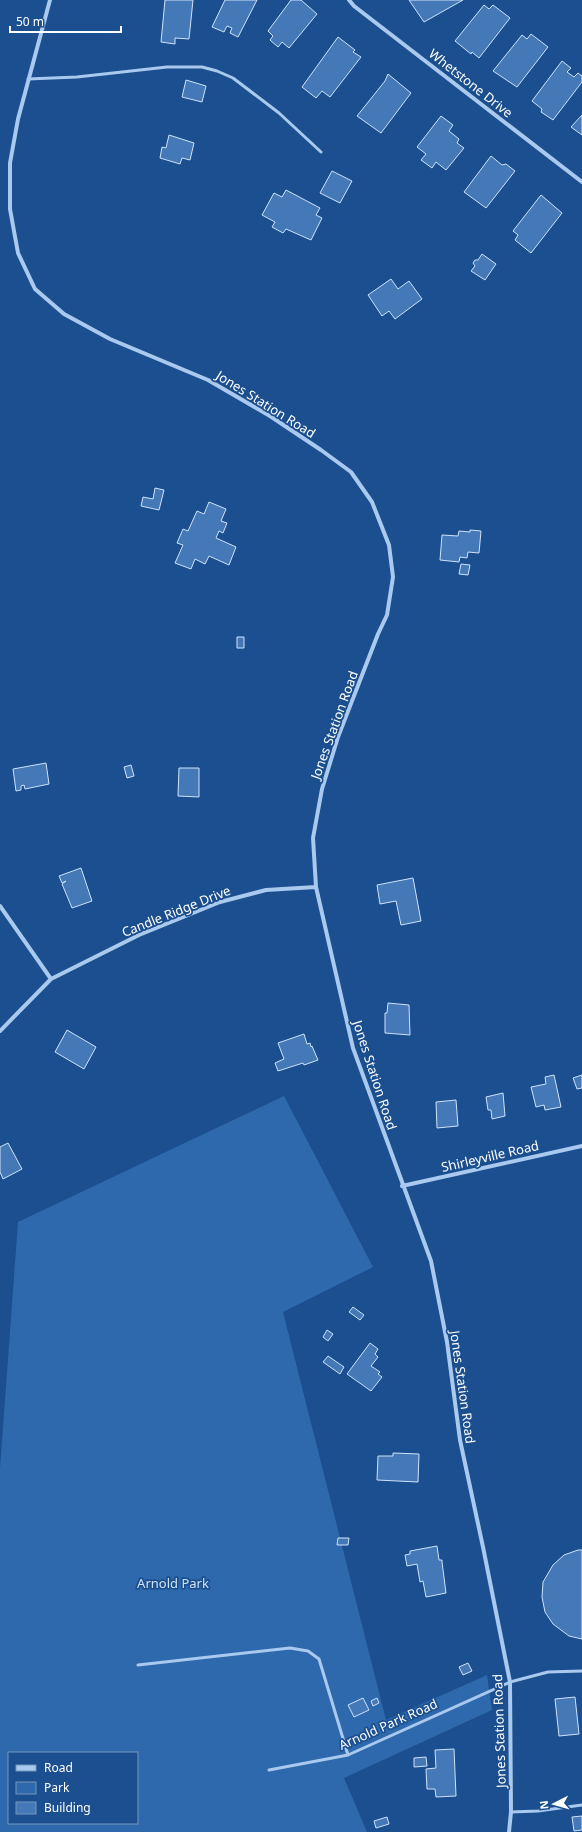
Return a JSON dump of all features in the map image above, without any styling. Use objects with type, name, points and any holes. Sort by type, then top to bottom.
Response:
[{"type":"street","name":"Jones Station Road","points":[[50,0],[18,119],[10,163],[10,209],[18,253],[35,289],[64,314],[110,339],[208,380],[270,416],[321,450],[351,472],[372,502],[389,545],[393,577],[387,615],[378,634],[338,737],[322,789],[313,838],[316,887],[353,1048],[402,1186],[431,1261],[447,1342],[460,1440],[510,1682],[511,1812],[509,1832]]},
{"type":"street","name":"Whetstone Drive","points":[[349,0],[354,6],[582,182]]},
{"type":"street","name":"Candle Ridge Drive","points":[[0,1031],[51,979],[139,935],[220,902],[266,890],[316,887]]},
{"type":"street","points":[[0,906],[51,979]]},
{"type":"street","name":"Shirleyville Road","points":[[402,1186],[582,1146]]},
{"type":"lane","points":[[28,79],[77,77],[167,67],[202,67],[217,70],[233,78],[279,113],[321,152]]},
{"type":"lane","points":[[138,1665],[290,1648],[308,1651],[319,1659],[348,1756]]},
{"type":"lane","name":"Arnold Park Road","points":[[269,1770],[348,1756],[510,1682],[548,1672],[582,1671]]},
{"type":"lane","points":[[511,1812],[538,1811],[582,1805]]},
{"type":"green space","name":"Arnold Park","points":[[284,1096],[373,1267],[283,1312],[386,1720],[487,1675],[492,1710],[344,1778],[367,1832],[0,1832],[0,1468],[18,1222]]},
{"type":"building","points":[[165,0],[193,0],[189,39],[175,38],[175,44],[161,42]]},
{"type":"building","points":[[225,0],[257,0],[238,37],[230,33],[232,28],[227,26],[224,32],[212,27]]},
{"type":"building","points":[[291,0],[301,0],[317,14],[289,48],[282,42],[278,47],[270,40],[273,36],[268,31]]},
{"type":"building","points":[[409,0],[463,0],[424,22]]},
{"type":"building","points":[[484,5],[489,9],[493,5],[510,18],[479,58],[472,52],[471,54],[455,41]]},
{"type":"building","points":[[531,34],[548,47],[517,87],[493,71],[522,35],[527,39]]},
{"type":"building","points":[[338,37],[355,50],[353,52],[361,57],[330,97],[322,91],[316,98],[302,87]]},
{"type":"building","points":[[562,61],[571,68],[567,72],[574,77],[578,73],[582,76],[582,82],[553,120],[541,112],[542,109],[532,101]]},
{"type":"building","points":[[388,74],[411,93],[381,133],[357,116],[385,81]]},
{"type":"building","points":[[186,80],[206,86],[202,102],[182,97]]},
{"type":"building","points":[[582,115],[582,135],[571,127]]},
{"type":"building","points":[[441,116],[453,125],[449,131],[459,139],[457,143],[464,148],[446,170],[436,162],[432,168],[421,160],[426,154],[417,147]]},
{"type":"building","points":[[169,135],[194,143],[190,160],[182,158],[180,164],[160,158],[162,147],[166,148]]},
{"type":"building","points":[[491,156],[502,165],[506,164],[515,171],[486,208],[464,192]]},
{"type":"building","points":[[332,171],[352,181],[340,203],[320,193]]},
{"type":"building","points":[[286,190],[320,208],[316,215],[322,218],[311,240],[286,229],[283,233],[272,227],[275,222],[262,215],[274,193],[282,197]]},
{"type":"building","points":[[541,195],[562,213],[531,253],[515,240],[518,235],[513,231]]},
{"type":"building","points":[[482,254],[496,264],[485,280],[471,271],[475,266],[473,263],[475,260],[478,260]]},
{"type":"building","points":[[391,279],[398,289],[409,281],[422,299],[395,319],[389,311],[382,316],[368,295]]},
{"type":"building","points":[[155,488],[164,490],[159,510],[141,506],[143,497],[153,499]]},
{"type":"building","points":[[209,502],[226,509],[221,521],[227,523],[223,533],[219,531],[216,538],[236,547],[229,565],[209,556],[205,564],[195,559],[191,569],[175,563],[183,545],[177,543],[183,529],[188,531],[197,511],[204,514]]},
{"type":"building","points":[[470,530],[481,531],[479,553],[468,552],[467,558],[460,557],[459,562],[440,560],[442,535],[458,536],[459,531],[470,532]]},
{"type":"building","points":[[461,564],[470,565],[468,575],[459,574]]},
{"type":"building","points":[[237,637],[244,637],[244,648],[237,648]]},
{"type":"building","points":[[46,763],[49,784],[25,789],[24,785],[21,786],[21,790],[16,791],[13,769]]},
{"type":"building","points":[[131,765],[134,776],[127,778],[124,767]]},
{"type":"building","points":[[179,768],[199,768],[199,797],[178,796]]},
{"type":"building","points":[[81,868],[92,901],[72,908],[62,884],[66,881],[62,883],[59,876]]},
{"type":"building","points":[[413,878],[421,921],[401,925],[396,901],[380,904],[377,885]]},
{"type":"building","points":[[388,1003],[409,1005],[410,1035],[385,1033],[385,1013],[387,1013]]},
{"type":"building","points":[[67,1030],[96,1047],[84,1069],[55,1052]]},
{"type":"building","points":[[304,1034],[307,1044],[310,1043],[318,1060],[278,1071],[275,1063],[284,1059],[278,1043]]},
{"type":"building","points":[[554,1075],[561,1107],[545,1110],[544,1105],[536,1107],[531,1087],[546,1084],[545,1077]]},
{"type":"building","points":[[582,1075],[582,1088],[577,1089],[573,1078]]},
{"type":"building","points":[[503,1093],[505,1116],[492,1119],[491,1110],[488,1110],[486,1097]]},
{"type":"building","points":[[456,1100],[458,1126],[437,1128],[436,1102]]},
{"type":"building","points":[[8,1143],[22,1169],[3,1179],[0,1172],[0,1147]]},
{"type":"building","points":[[353,1307],[364,1315],[360,1320],[349,1312]]},
{"type":"building","points":[[327,1330],[333,1334],[328,1341],[323,1337]]},
{"type":"building","points":[[370,1343],[378,1349],[375,1354],[378,1357],[371,1366],[380,1372],[378,1374],[382,1377],[371,1391],[347,1374]]},
{"type":"building","points":[[328,1356],[344,1367],[340,1374],[323,1362]]},
{"type":"building","points":[[393,1453],[419,1454],[418,1482],[377,1480],[378,1456],[393,1456]]},
{"type":"building","points":[[338,1538],[349,1538],[348,1545],[337,1545]]},
{"type":"building","points":[[437,1546],[439,1560],[442,1560],[446,1593],[426,1597],[423,1581],[420,1582],[417,1564],[407,1566],[405,1555],[410,1554],[410,1551]]},
{"type":"building","points":[[582,1550],[582,1639],[569,1636],[553,1624],[545,1612],[542,1597],[543,1582],[553,1565],[564,1555]]},
{"type":"building","points":[[468,1663],[472,1671],[463,1675],[459,1667]]},
{"type":"building","points":[[575,1697],[579,1734],[559,1736],[555,1699]]},
{"type":"building","points":[[363,1698],[369,1710],[354,1717],[348,1705]]},
{"type":"building","points":[[377,1698],[379,1703],[373,1706],[371,1701]]},
{"type":"building","points":[[454,1749],[456,1796],[436,1797],[435,1789],[427,1789],[426,1769],[436,1768],[435,1750]]},
{"type":"building","points":[[426,1757],[427,1766],[414,1767],[414,1758]]},
{"type":"building","points":[[582,1816],[582,1830],[574,1831],[572,1817]]},
{"type":"building","points":[[387,1817],[389,1824],[376,1828],[374,1821]]}]
